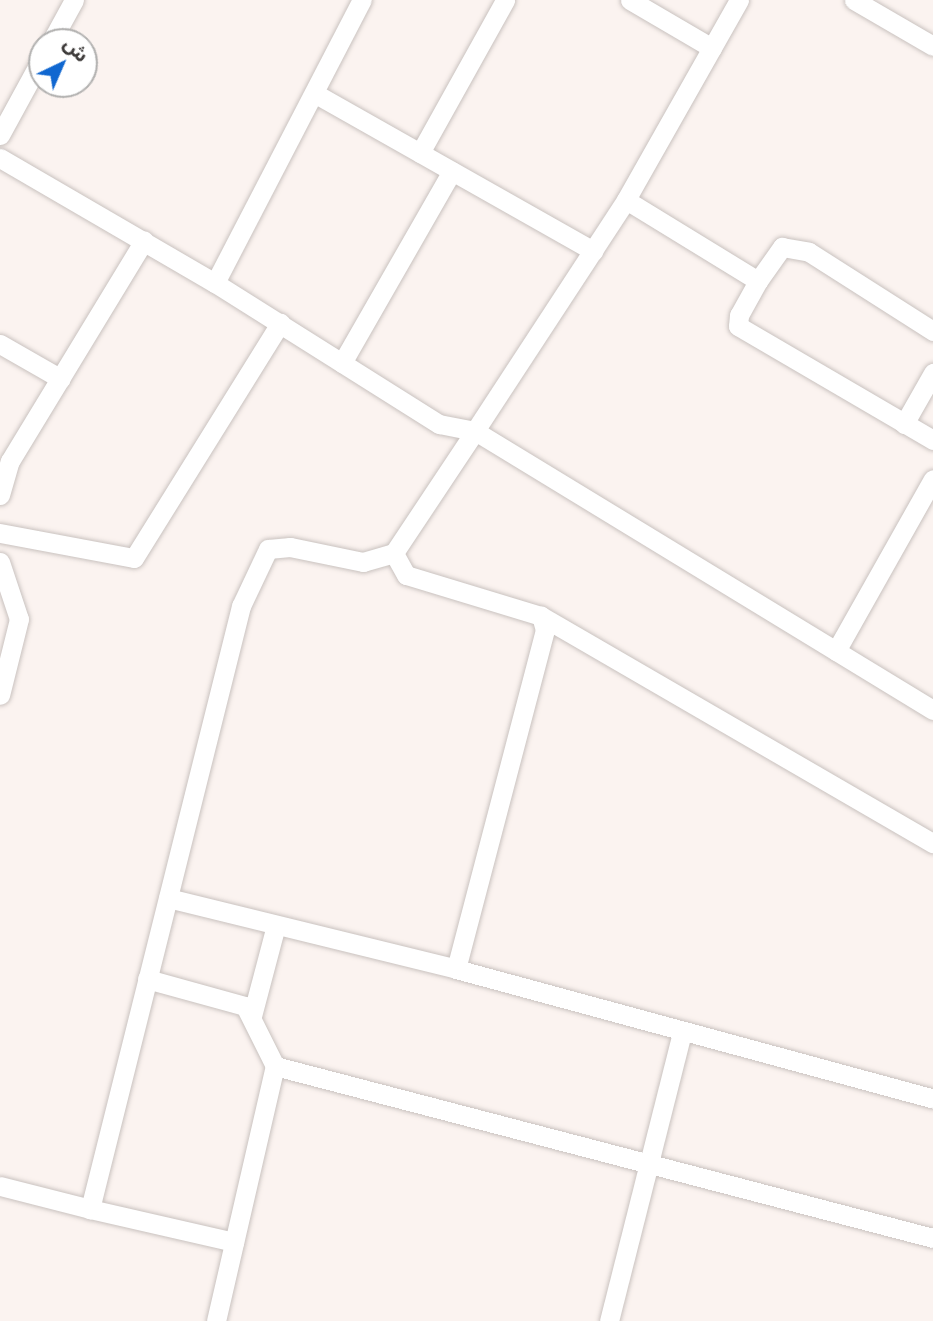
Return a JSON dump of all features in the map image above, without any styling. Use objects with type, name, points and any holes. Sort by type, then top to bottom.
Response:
[{"type":"street","points":[[59,28],[74,0]]},
{"type":"street","points":[[215,283],[362,0]]},
{"type":"street","points":[[420,153],[505,0]]},
{"type":"street","points":[[630,0],[712,48]]},
{"type":"street","points":[[90,1209],[241,606],[268,549],[290,547],[363,562],[394,553],[626,200],[739,0]]},
{"type":"street","points":[[854,0],[933,46]]},
{"type":"street","points":[[0,135],[28,84]]},
{"type":"street","points":[[314,93],[593,251]]},
{"type":"street","points":[[0,158],[215,283],[439,424],[475,431],[933,710]]},
{"type":"street","points":[[342,363],[452,171]]},
{"type":"street","points":[[626,200],[758,281]]},
{"type":"street","points":[[0,495],[10,461],[144,241]]},
{"type":"street","points":[[933,331],[792,246],[782,247],[758,281],[739,315],[738,326],[933,440]]},
{"type":"street","points":[[0,533],[134,558],[165,515],[280,323]]},
{"type":"street","points":[[0,344],[61,379]]},
{"type":"street","points":[[904,424],[933,373]]},
{"type":"street","points":[[836,651],[933,479]]},
{"type":"street","points":[[394,553],[406,575],[541,616],[933,843]]},
{"type":"street","points":[[0,562],[19,619],[0,695]]},
{"type":"street","points":[[456,969],[545,630],[541,616]]},
{"type":"street","points":[[168,898],[456,969],[933,1099]]},
{"type":"street","points":[[216,1321],[275,1066],[254,1030],[252,1016],[276,925]]},
{"type":"street","points":[[147,979],[233,1002],[252,1016]]},
{"type":"street","points":[[609,1321],[681,1032]]},
{"type":"street","points":[[275,1066],[933,1238]]},
{"type":"street","points":[[0,1186],[234,1242]]}]
